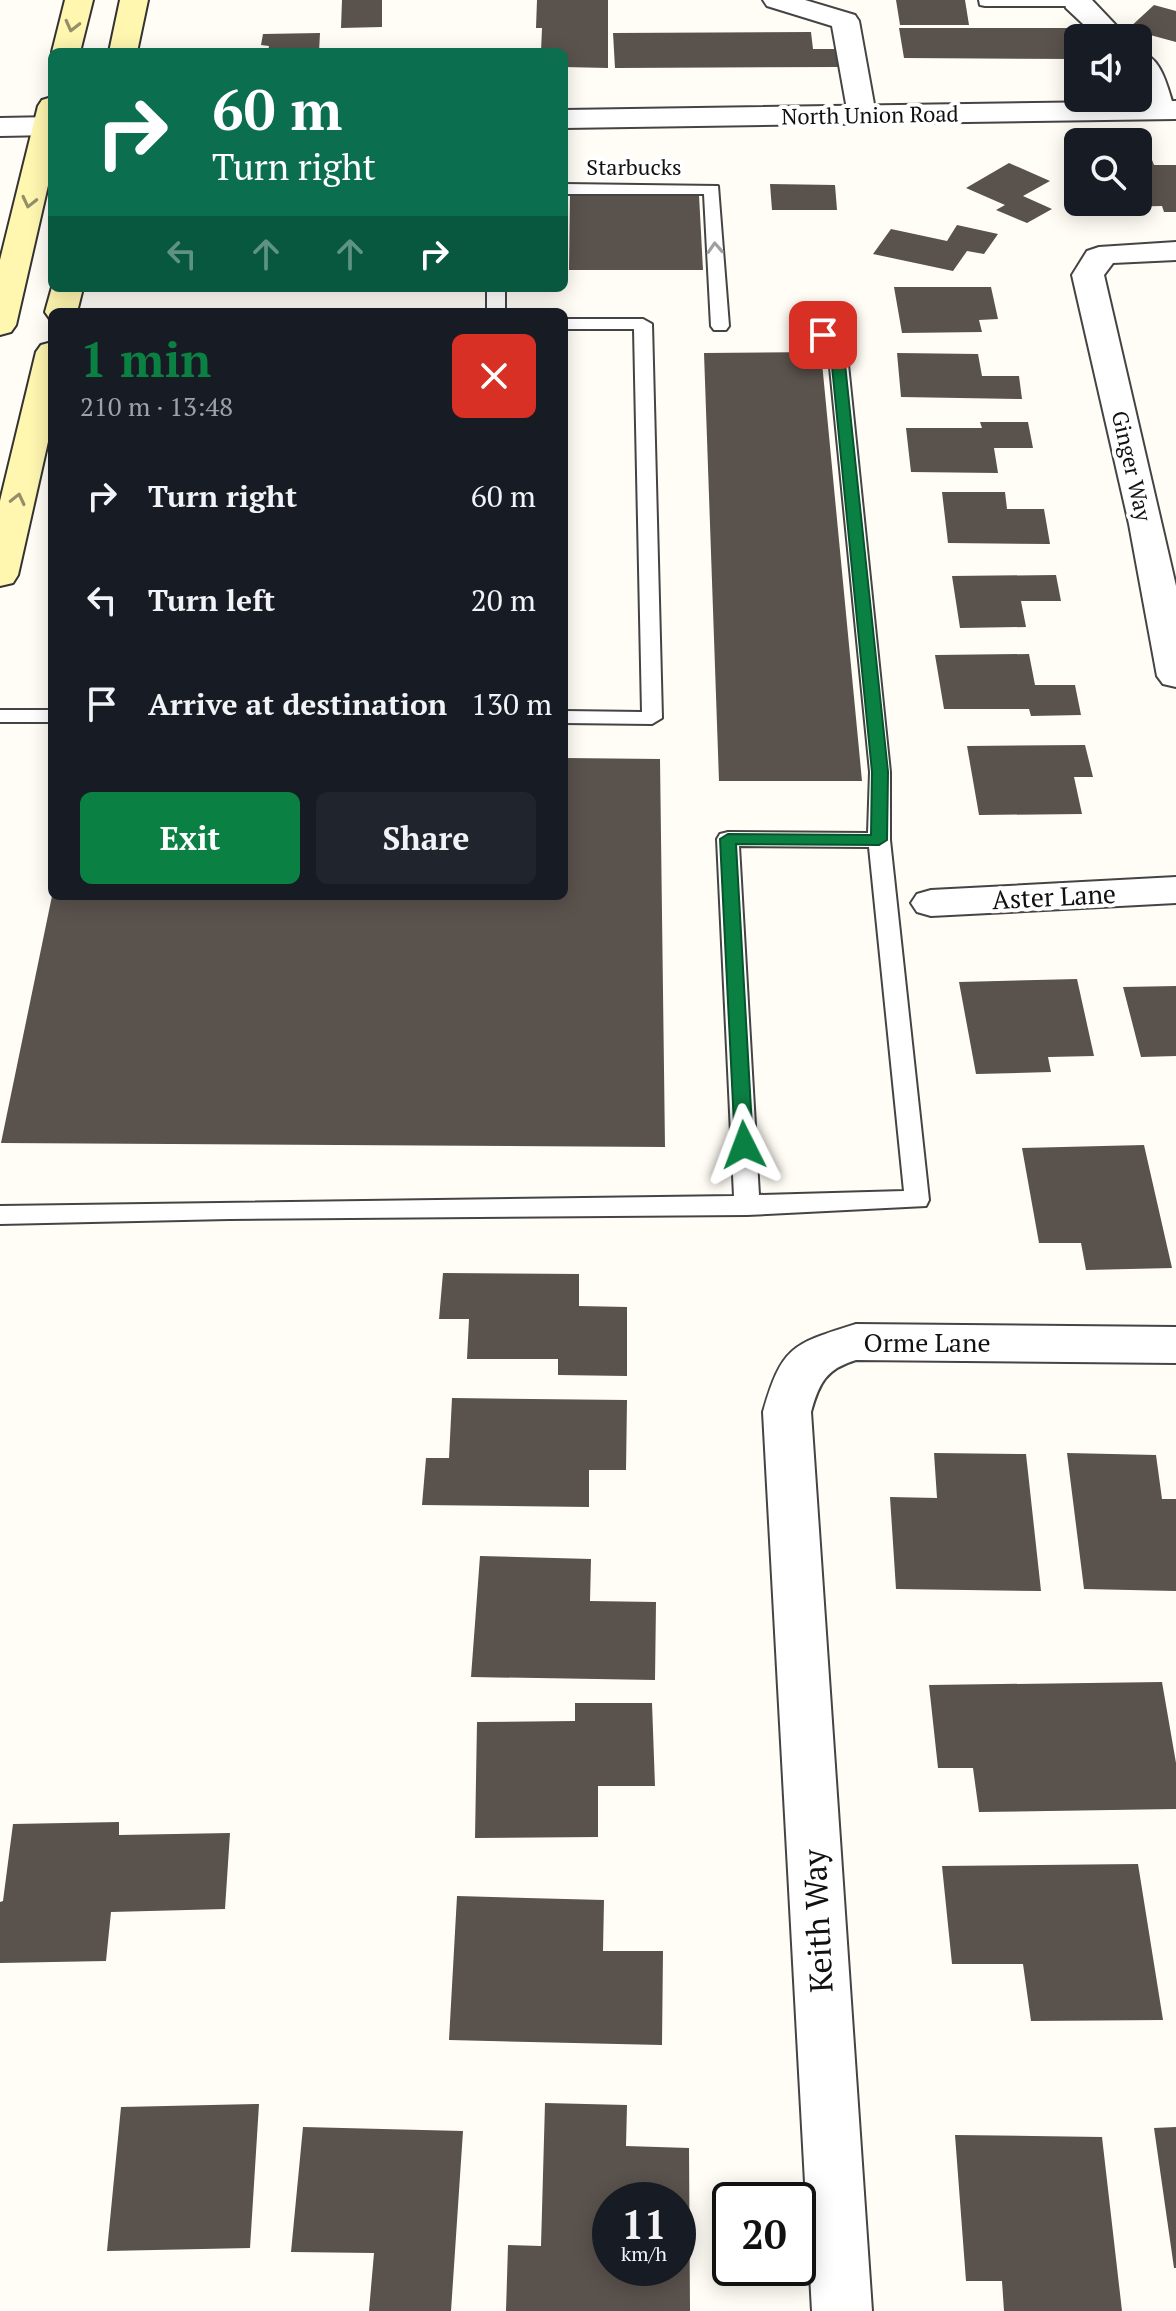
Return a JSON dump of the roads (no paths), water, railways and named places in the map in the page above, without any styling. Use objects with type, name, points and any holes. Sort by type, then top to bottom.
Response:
[{"type":"main road","points":[[67,48],[79,0]]},
{"type":"main road","points":[[124,48],[134,0]]},
{"type":"main road","points":[[0,325],[48,128]]},
{"type":"main road","points":[[0,575],[48,369]]},
{"type":"street","points":[[777,0],[845,21],[862,115]]},
{"type":"street","points":[[1077,1],[1100,24]]},
{"type":"street","points":[[1152,79],[1168,110]]},
{"type":"street","name":"North Union Road","points":[[568,119],[1168,110]]},
{"type":"street","points":[[0,127],[48,120]]},
{"type":"street","name":"Ginger Way","points":[[1176,251],[1128,252],[1098,258],[1088,275],[1161,523],[1176,676]]},
{"type":"street","name":"Aster Lane","points":[[931,903],[1176,890]]},
{"type":"street","name":"Orme Lane","points":[[794,1530],[787,1412],[798,1373],[827,1351],[856,1342],[1176,1345]]},
{"type":"street","name":"Keith Way","points":[[794,1530],[842,2311]]},
{"type":"lane","points":[[985,2],[1077,1]]},
{"type":"lane","name":"Starbucks","points":[[568,189],[712,189],[720,326]]},
{"type":"lane","points":[[568,324],[643,324],[652,718],[568,717]]},
{"type":"lane","points":[[0,1215],[516,1206],[747,1206],[917,1200],[879,840],[880,772],[837,345],[810,325]]},
{"type":"lane","points":[[0,716],[48,716]]},
{"type":"lane","points":[[747,1206],[728,839],[879,840]]}]
